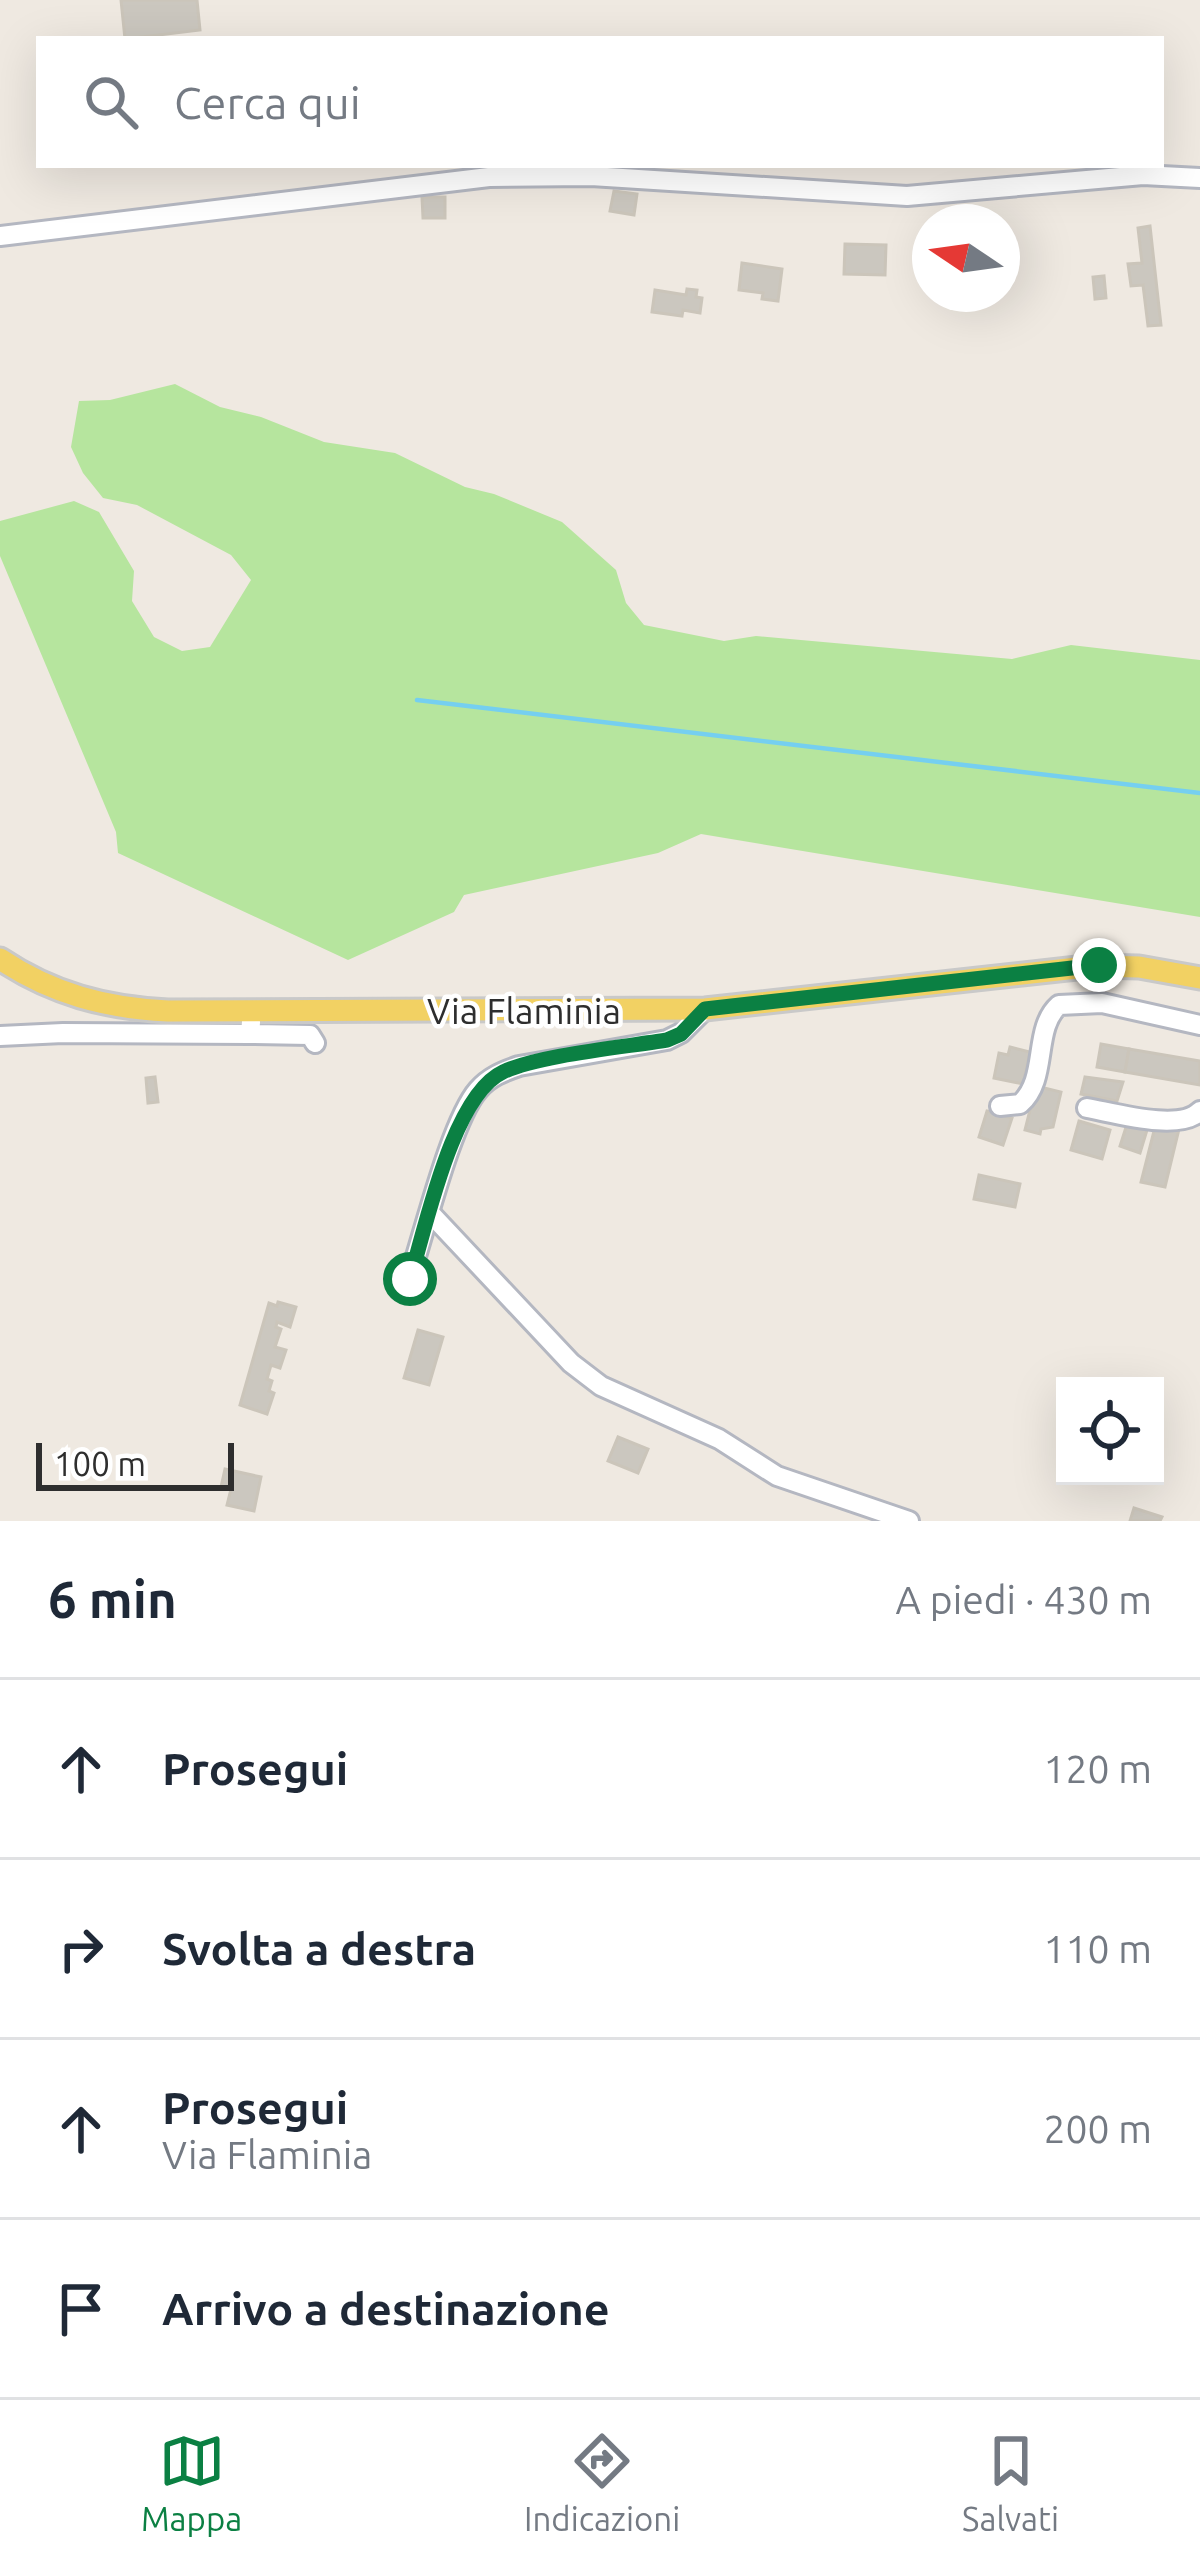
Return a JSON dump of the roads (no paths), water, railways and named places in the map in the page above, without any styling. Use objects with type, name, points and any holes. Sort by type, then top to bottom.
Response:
[{"type":"main road","name":"Via Flaminia","points":[[0,959],[50,987],[105,1005],[251,1023],[705,1009],[1095,965],[1200,978]]},
{"type":"street","points":[[0,236],[489,177],[591,176],[907,196],[1143,175],[1200,178]]},
{"type":"street","points":[[1000,1106],[1020,1104],[1032,1091],[1050,1015],[1059,1005],[1102,1003],[1200,1025]]},
{"type":"street","points":[[410,1279],[462,1117],[478,1090],[519,1066],[667,1040],[681,1034],[705,1009]]},
{"type":"street","points":[[0,1036],[251,1023],[310,1036],[315,1043]]},
{"type":"street","points":[[1087,1108],[1171,1121],[1187,1120],[1200,1111]]},
{"type":"street","points":[[430,1213],[571,1363],[601,1386],[718,1439],[764,1470],[909,1521]]},
{"type":"waterway","points":[[417,700],[1200,793]]}]
